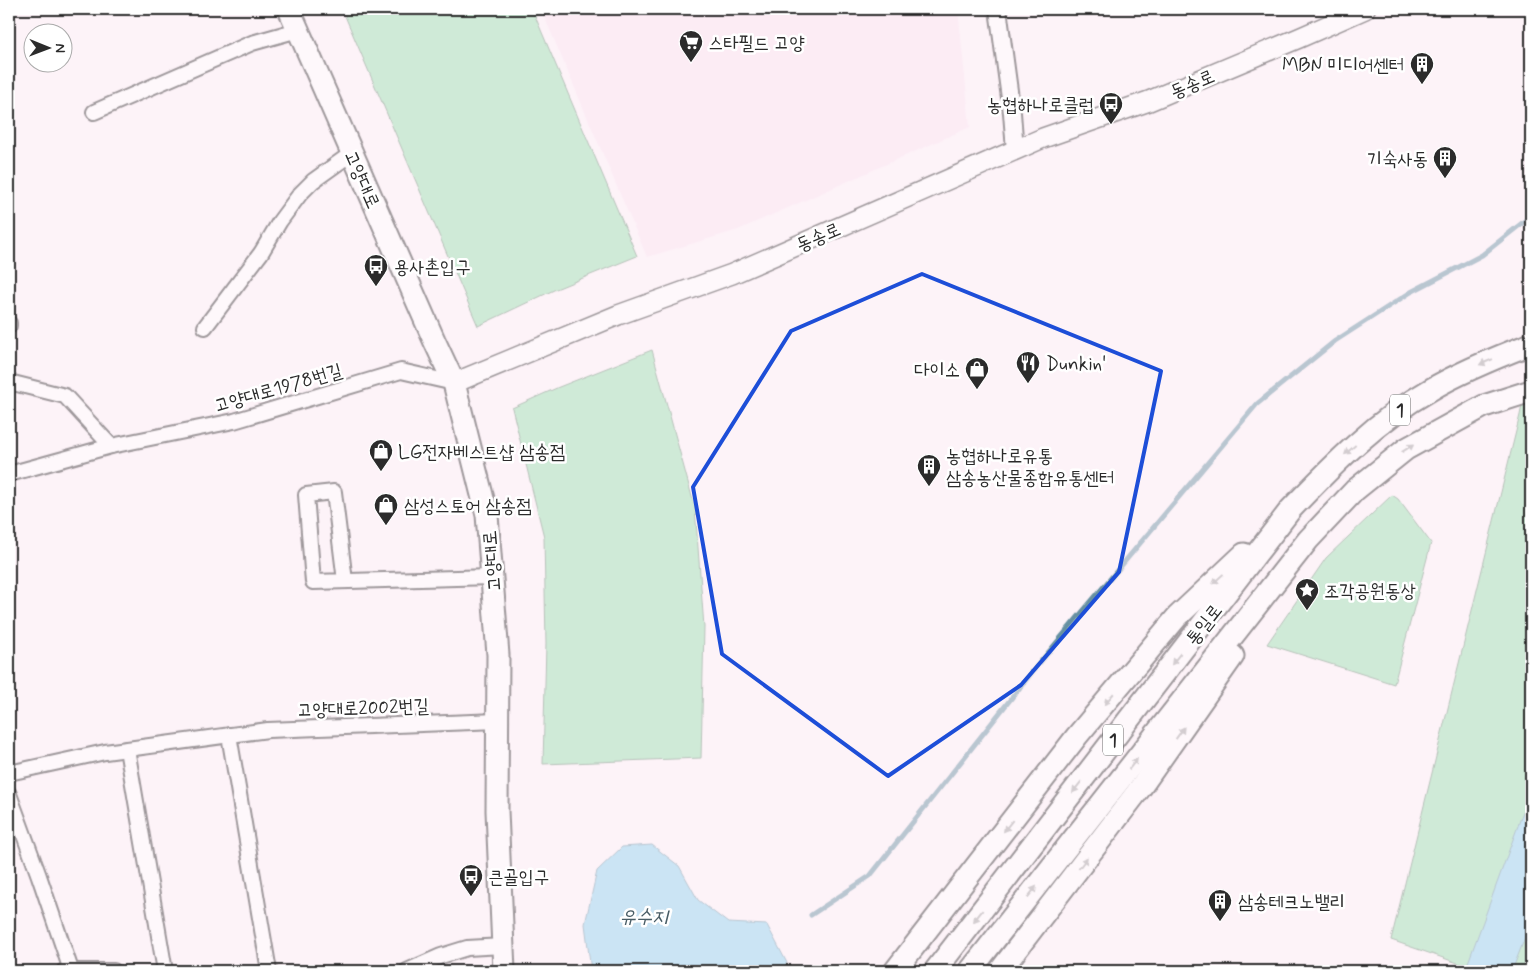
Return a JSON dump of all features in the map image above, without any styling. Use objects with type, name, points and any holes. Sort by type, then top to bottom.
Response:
[{"type":"main road","name":"고양대로","points":[[289,9],[454,383],[487,515],[498,655],[497,811],[504,971]]},
{"type":"main road","name":"동송로","points":[[454,383],[618,315],[732,274],[1043,138],[1149,101],[1365,9]]},
{"type":"main road","name":"통일로","points":[[935,971],[1291,509],[1335,463],[1385,420],[1429,390],[1482,364],[1531,344]]},
{"type":"main road","name":"통일로","points":[[970,971],[1308,540],[1355,490],[1406,449],[1484,406],[1531,391]]},
{"type":"main road","points":[[896,971],[1077,736],[1178,617],[1291,509]]},
{"type":"main road","points":[[1000,971],[1141,787],[1216,682],[1308,540]]},
{"type":"street","points":[[998,9],[1015,150]]},
{"type":"street","points":[[94,112],[252,43],[298,30]]},
{"type":"street","points":[[205,327],[261,253],[280,221],[300,194],[352,153]]},
{"type":"street","name":"고양대로1978번길","points":[[9,474],[111,446],[234,421],[401,371],[454,383]]},
{"type":"street","points":[[9,382],[65,396],[111,446]]},
{"type":"street","points":[[345,581],[334,492],[306,495],[313,582],[492,577]]},
{"type":"street","name":"고양대로2002번길","points":[[9,772],[105,752],[268,730],[498,721]]},
{"type":"street","points":[[229,735],[269,971]]},
{"type":"street","points":[[127,749],[165,971]]},
{"type":"street","points":[[9,794],[39,876],[67,971],[114,971]]},
{"type":"street","points":[[407,971],[441,956],[467,948],[503,946]]},
{"type":"highlighted area","points":[[922,274],[1161,371],[1119,572],[1021,685],[888,776],[722,654],[693,487],[791,331]]},
{"type":"shaded area","points":[[541,9],[958,9],[970,127],[738,230],[647,257]]},
{"type":"green space","points":[[342,9],[532,9],[637,256],[556,289],[478,326]]},
{"type":"green space","points":[[652,350],[695,508],[704,627],[701,758],[543,764],[546,644],[544,537],[512,408]]},
{"type":"green space","points":[[1531,362],[1531,971],[1481,971],[1391,940],[1520,415]]},
{"type":"green space","points":[[1392,495],[1398,499],[1431,543],[1394,684],[1267,644],[1326,558]]},
{"type":"water","points":[[1531,790],[1531,922],[1512,971],[1465,971]]},
{"type":"water","name":"유수지","points":[[652,845],[679,866],[698,900],[728,923],[767,925],[787,963],[782,971],[591,971],[585,924],[597,871],[622,847]]},
{"type":"waterway","points":[[811,915],[870,876],[1037,666],[1257,404],[1335,341],[1411,292],[1482,255],[1531,216]]},
{"type":"place","name":"스타필드 고양","points":[[691,63]]},
{"type":"place","name":"MBN 미디어센터","points":[[1422,85]]},
{"type":"place","name":"농협하나로클럽","points":[[1111,125]]},
{"type":"place","name":"기숙사동","points":[[1445,179]]},
{"type":"place","name":"용사촌입구","points":[[376,287]]},
{"type":"place","name":"Dunkin'","points":[[1028,384]]},
{"type":"place","name":"다이소","points":[[977,390]]},
{"type":"place","name":"LG전자베스트샵 삼송점","points":[[381,472]]},
{"type":"place","name":"농협하나로유통 삼송농산물종합유통센터","points":[[929,487]]},
{"type":"place","name":"삼성스토어 삼송점","points":[[386,526]]},
{"type":"place","name":"조각공원동상","points":[[1307,611]]},
{"type":"place","name":"큰골입구","points":[[471,897]]},
{"type":"place","name":"삼송테크노밸리","points":[[1220,922]]}]
